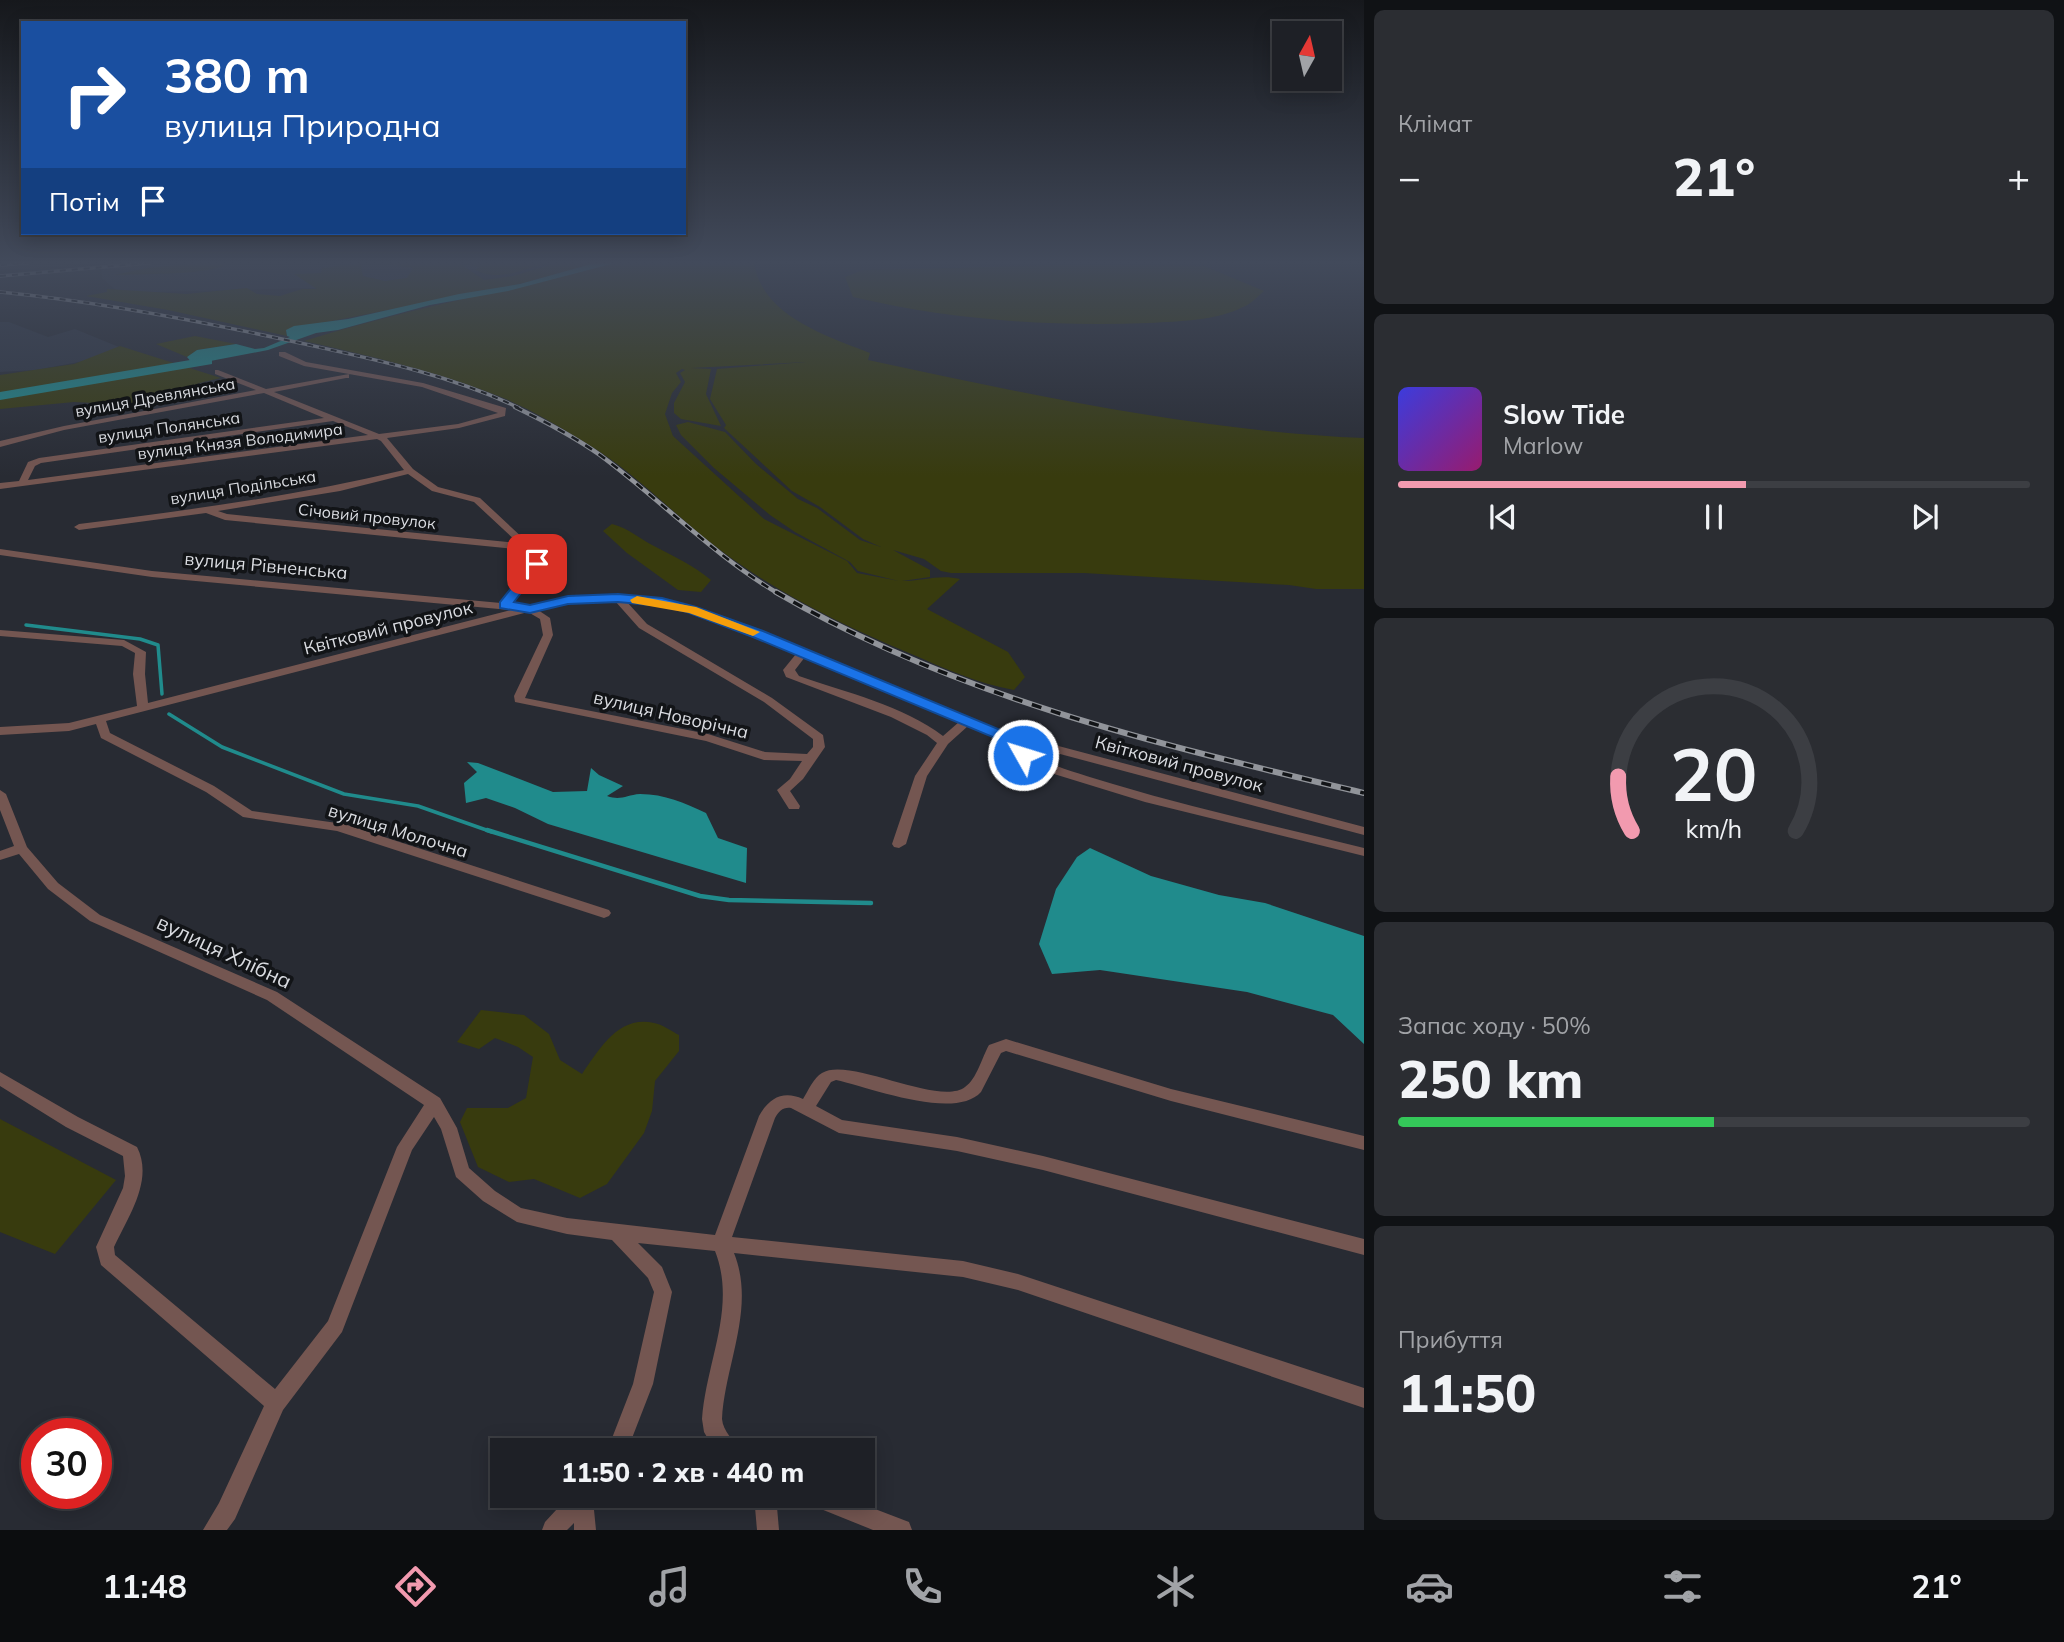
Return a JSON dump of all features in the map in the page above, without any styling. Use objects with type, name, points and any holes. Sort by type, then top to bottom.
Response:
[{"type":"street","points":[[282,354],[304,363],[424,385],[503,410],[502,414],[483,418]]},
{"type":"street","points":[[218,372],[379,437],[397,452],[410,471],[435,489],[477,500],[538,557],[537,564],[505,605]]},
{"type":"street","name":"вулиця Древлянська","points":[[0,444],[22,436],[358,373]]},
{"type":"street","name":"вулиця Князя Володимира","points":[[0,486],[459,426],[483,418]]},
{"type":"street","name":"вулиця Полянська","points":[[22,483],[31,464],[39,461],[334,419]]},
{"type":"street","name":"вулиця Подільська","points":[[79,527],[340,488],[410,471]]},
{"type":"street","name":"Січовий провулок","points":[[206,510],[225,517],[525,547]]},
{"type":"street","name":"вулиця Рівненська","points":[[0,552],[152,574],[530,609]]},
{"type":"street","points":[[618,598],[643,626],[768,700],[819,738],[818,747],[800,777],[783,790],[794,806]]},
{"type":"street","name":"Квітковий провулок","points":[[100,719],[568,600],[618,598],[662,602],[692,610],[758,634],[998,734],[1364,831]]},
{"type":"street","name":"вулиця Новорічна","points":[[530,609],[545,618],[548,635],[519,700],[708,738],[764,756],[809,758]]},
{"type":"street","points":[[0,633],[124,643],[141,652],[139,674],[143,708]]},
{"type":"street","points":[[802,654],[789,670],[795,678],[896,717],[927,731],[943,742]]},
{"type":"street","points":[[0,732],[49,730],[100,719]]},
{"type":"street","name":"вулиця Молочна","points":[[100,719],[105,735],[210,789],[248,814],[339,827],[604,913]]},
{"type":"street","points":[[899,844],[921,776],[943,742],[967,721]]},
{"type":"street","points":[[998,734],[1023,755],[1045,767],[1149,799],[1364,852]]},
{"type":"street","points":[[0,794],[20,848],[0,856]]},
{"type":"street","name":"вулиця Хлібна","points":[[20,848],[53,886],[95,918],[272,996],[434,1103],[449,1128],[462,1171],[489,1196],[517,1214],[567,1226],[616,1233],[962,1269],[1018,1282],[1364,1398]]},
{"type":"street","points":[[805,1109],[825,1078],[835,1074],[931,1095],[964,1097],[973,1091],[995,1049],[1006,1045],[1146,1088],[1364,1143]]},
{"type":"street","points":[[0,1078],[72,1122],[131,1152],[136,1165],[134,1179],[105,1247],[107,1259],[276,1403]]},
{"type":"street","points":[[720,1438],[713,1429],[714,1401],[734,1305],[730,1262],[721,1243],[767,1116],[773,1107],[783,1101],[794,1102],[839,1126],[957,1144],[1043,1163],[1364,1247]]},
{"type":"street","points":[[214,1530],[227,1511],[276,1403],[335,1326],[405,1147],[434,1103]]},
{"type":"street","points":[[616,1233],[655,1273],[663,1292],[643,1384],[622,1438]]},
{"type":"street","points":[[554,1530],[573,1508]]},
{"type":"street","points":[[584,1508],[585,1530]]},
{"type":"street","points":[[766,1508],[768,1530]]},
{"type":"street","points":[[844,1508],[901,1530]]},
{"type":"shaded area","points":[[0,334],[41,334],[48,337],[88,334],[119,347],[95,359],[36,370],[0,372]]},
{"type":"green space","points":[[327,334],[825,334],[870,353],[868,360],[1114,410],[1239,428],[1364,438],[1364,589],[1316,589],[1289,585],[1084,573],[951,573],[941,571],[924,559],[893,550],[930,570],[930,577],[902,581],[938,577],[960,579],[927,609],[1008,652],[1025,677],[1014,690],[1000,687],[960,674],[884,642],[787,594],[719,549],[604,454],[526,408],[443,376],[304,341]],"holes":[[[806,362],[717,369],[710,399],[726,425],[724,428],[792,491],[820,507],[863,539],[881,547],[860,540],[817,508],[798,499],[756,464],[725,432],[688,422],[676,425],[681,435],[714,468],[770,515],[850,562],[858,571],[899,581],[857,573],[847,561],[764,519],[673,436],[665,414],[672,393],[681,382],[676,373],[682,369],[685,370],[680,373],[685,382],[674,403],[674,413],[681,419],[721,426],[706,394],[711,369],[691,368]]]},
{"type":"green space","points":[[195,336],[236,344],[197,350],[187,357],[156,344]]},
{"type":"green space","points":[[120,346],[221,378],[126,405],[93,408],[95,403],[74,402],[0,409],[0,375],[74,364]]},
{"type":"green space","points":[[612,524],[683,561],[711,580],[701,592],[678,590],[627,553],[603,531]]},
{"type":"green space","points":[[481,1010],[524,1015],[549,1034],[560,1060],[582,1074],[611,1036],[630,1024],[657,1024],[679,1035],[679,1051],[655,1081],[652,1111],[644,1133],[607,1184],[580,1198],[534,1179],[509,1182],[478,1167],[460,1122],[467,1108],[508,1108],[526,1098],[533,1057],[518,1047],[495,1038],[479,1049],[457,1042]]},
{"type":"green space","points":[[0,1119],[116,1180],[55,1254],[0,1232]]},
{"type":"water","points":[[312,334],[268,350],[179,367],[192,363],[187,357],[197,350],[236,344],[255,349],[264,348],[290,337],[287,336]]},
{"type":"water","points":[[467,762],[478,763],[553,792],[587,791],[591,768],[599,775],[623,786],[607,796],[620,798],[649,794],[690,806],[706,813],[718,838],[747,848],[746,883],[548,824],[486,798],[466,803],[464,783],[477,772]]},
{"type":"water","points":[[1090,848],[1151,876],[1219,895],[1265,903],[1364,936],[1364,1044],[1333,1015],[1247,992],[1100,970],[1052,974],[1039,944],[1056,889],[1077,857]]},
{"type":"waterway","points":[[0,396],[208,361]]},
{"type":"waterway","points":[[26,625],[140,639],[158,645],[162,694]]},
{"type":"waterway","points":[[169,714],[222,747],[344,794],[418,806],[492,832]]},
{"type":"waterway","points":[[487,830],[700,896],[729,900],[871,903]]},
{"type":"railway","points":[[260,334],[439,377],[519,408]]},
{"type":"railway","points":[[515,407],[600,455],[709,545],[779,594]]},
{"type":"railway","points":[[776,592],[845,629],[989,690],[1137,736],[1364,793]]},
{"type":"slow traffic","points":[[637,600],[662,602],[692,610],[753,632]]},
{"type":"route","points":[[537,564],[505,605],[530,609],[568,600],[618,598],[662,602],[692,610],[758,634],[998,734],[1023,755]]}]
